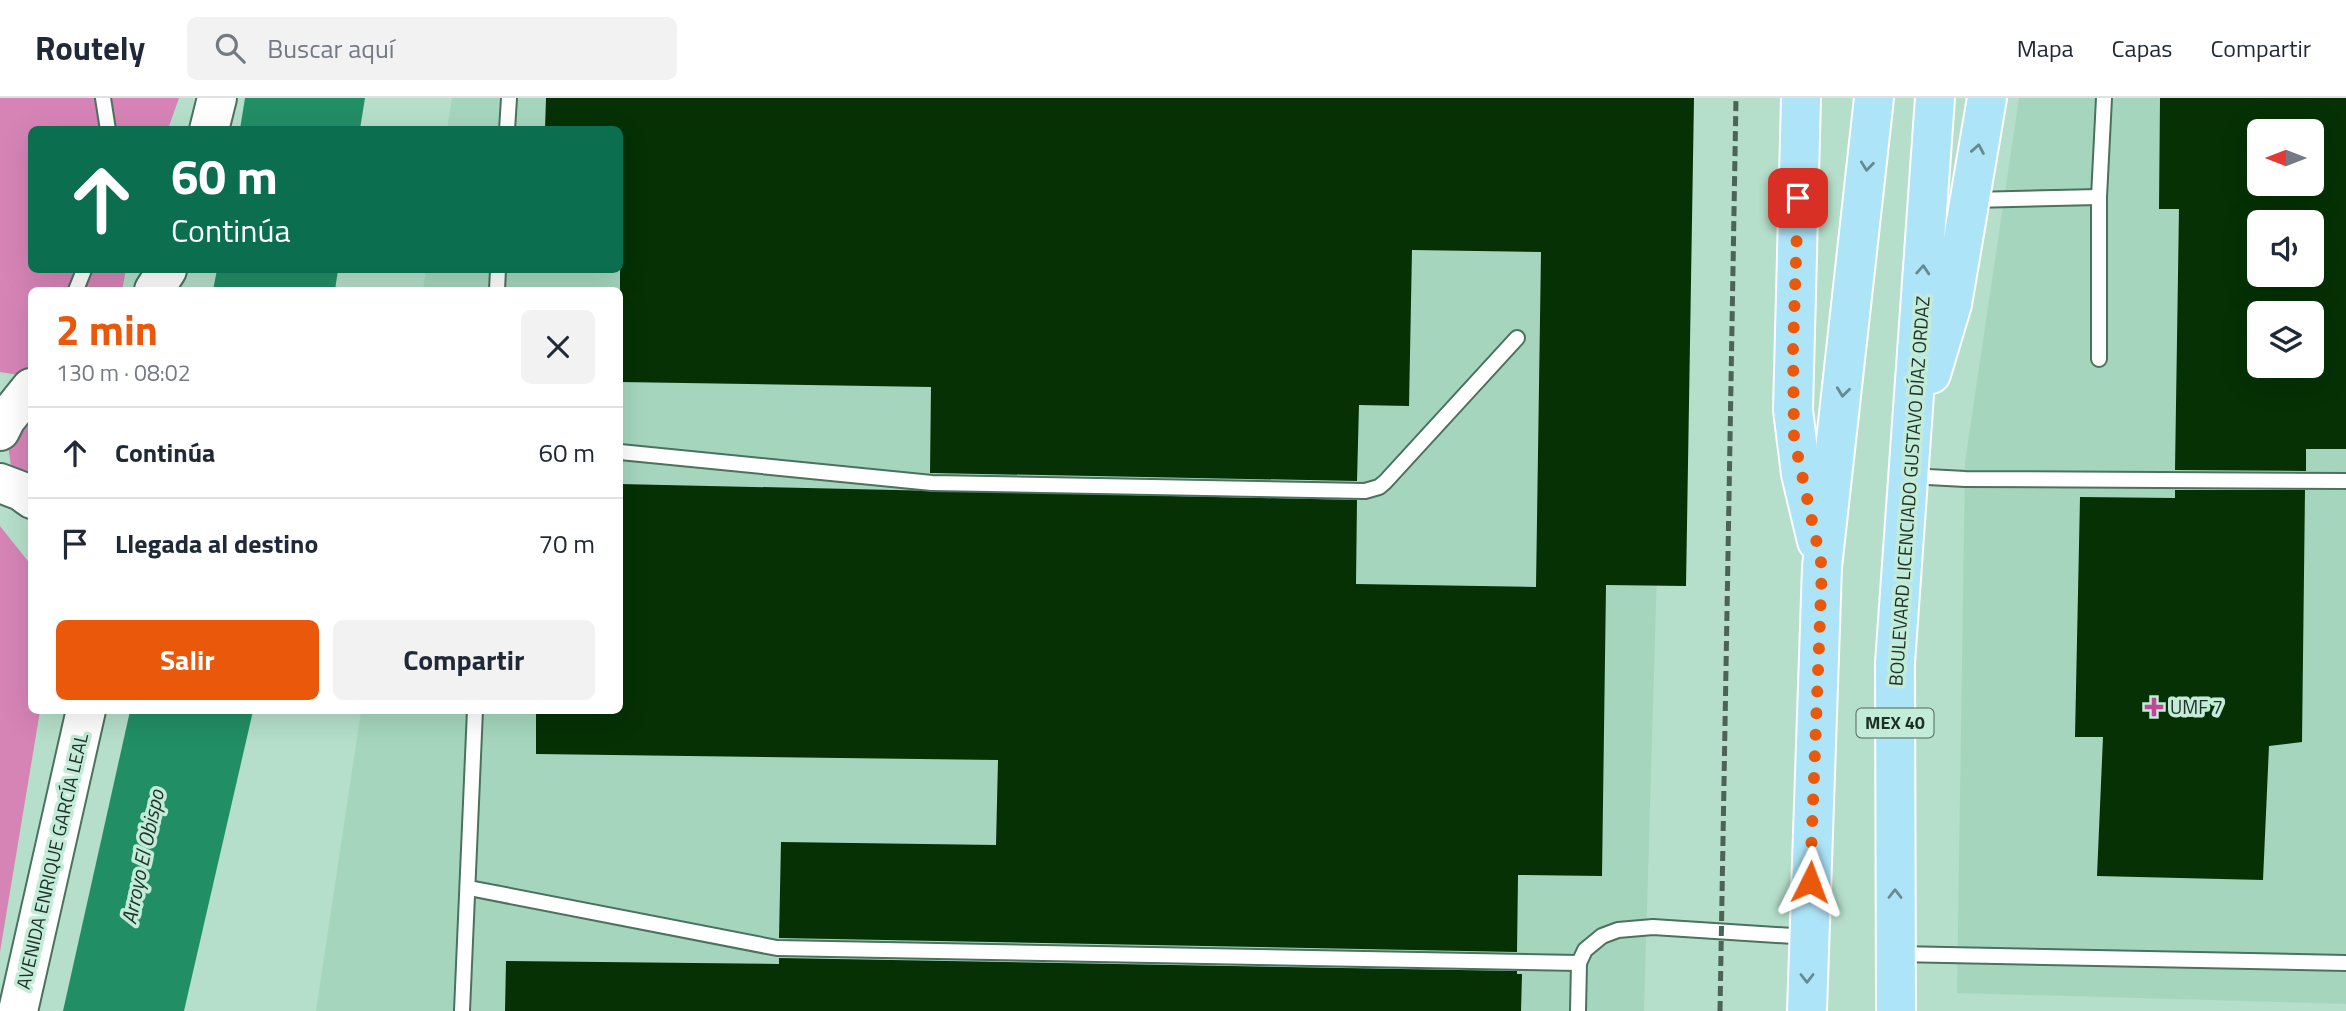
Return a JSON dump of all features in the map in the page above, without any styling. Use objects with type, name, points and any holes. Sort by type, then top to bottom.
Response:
[{"type":"main road","points":[[1801,98],[1793,410],[1801,474],[1822,567]]},
{"type":"main road","points":[[1807,1011],[1822,567],[1874,98]]},
{"type":"main road","name":"BOULEVARD LICENCIADO GUSTAVO DÍAZ ORDAZ","points":[[1896,1011],[1895,663],[1935,98]]},
{"type":"main road","points":[[1912,436],[1952,304],[1987,98]]},
{"type":"street","points":[[210,126],[217,98]]},
{"type":"street","points":[[0,382],[28,387]]},
{"type":"street","points":[[0,431],[28,392]]},
{"type":"street","points":[[0,483],[28,496]]},
{"type":"street","name":"AVENIDA ENRIQUE GARCÍA LEAL","points":[[18,1011],[85,714]]},
{"type":"lane","points":[[103,98],[107,126]]},
{"type":"lane","points":[[507,126],[509,98]]},
{"type":"lane","points":[[2099,359],[2099,197],[2104,98]]},
{"type":"lane","points":[[1969,200],[2099,197]]},
{"type":"lane","points":[[623,452],[932,483],[1365,491],[1385,482],[1517,338]]},
{"type":"lane","points":[[1908,476],[1965,479],[2346,481]]},
{"type":"lane","points":[[462,1011],[475,714]]},
{"type":"lane","points":[[469,888],[777,948],[1579,963]]},
{"type":"lane","points":[[1578,1011],[1579,963],[1585,950],[1602,936],[1618,930],[1641,927],[1808,937]]},
{"type":"lane","points":[[1895,954],[2346,963]]},
{"type":"shaded area","points":[[0,98],[179,98],[169,126],[28,126],[28,273],[125,273],[123,287],[28,287],[28,377],[0,372]]},
{"type":"shaded area","points":[[452,98],[1671,98],[1644,1011],[316,1011],[361,714],[623,714],[623,287],[423,287],[426,273],[623,273],[623,126],[447,126]]},
{"type":"shaded area","name":"UMF 7","points":[[2019,98],[2346,98],[2346,1004],[1957,993],[1965,462]]},
{"type":"shaded area","points":[[28,422],[28,480],[11,465],[8,446]]},
{"type":"shaded area","points":[[0,526],[28,561],[28,714],[40,714],[0,952]]},
{"type":"water","points":[[245,98],[365,98],[360,126],[240,126]]},
{"type":"water","points":[[216,273],[338,273],[335,287],[214,287]]},
{"type":"water","name":"Arroyo El Obispo","points":[[129,714],[252,714],[184,1011],[63,1011]]},
{"type":"building","points":[[546,98],[1694,98],[1686,586],[1606,585],[1602,876],[1518,875],[1517,952],[779,938],[781,842],[996,845],[998,760],[536,754],[536,714],[623,714],[623,484],[1357,500],[1356,584],[1536,587],[1541,252],[1412,250],[1409,406],[1359,405],[1357,481],[930,473],[931,387],[623,382],[623,287],[620,287],[620,273],[623,273],[623,126],[545,126]]},
{"type":"building","points":[[2160,98],[2346,98],[2346,449],[2306,449],[2306,471],[2175,470],[2179,209],[2159,209]]},
{"type":"building","points":[[2175,490],[2305,490],[2302,742],[2269,746],[2263,880],[2097,876],[2103,737],[2075,737],[2080,497],[2175,498]]},
{"type":"building","points":[[779,958],[1517,971],[1517,974],[1522,974],[1521,1011],[505,1011],[506,961],[779,964]]},
{"type":"railway","points":[[1720,1011],[1736,98]]},
{"type":"place","name":"UMF 7","points":[[2154,707]]},
{"type":"route","points":[[1798,198],[1793,350],[1794,438],[1822,567],[1810,882]]}]
